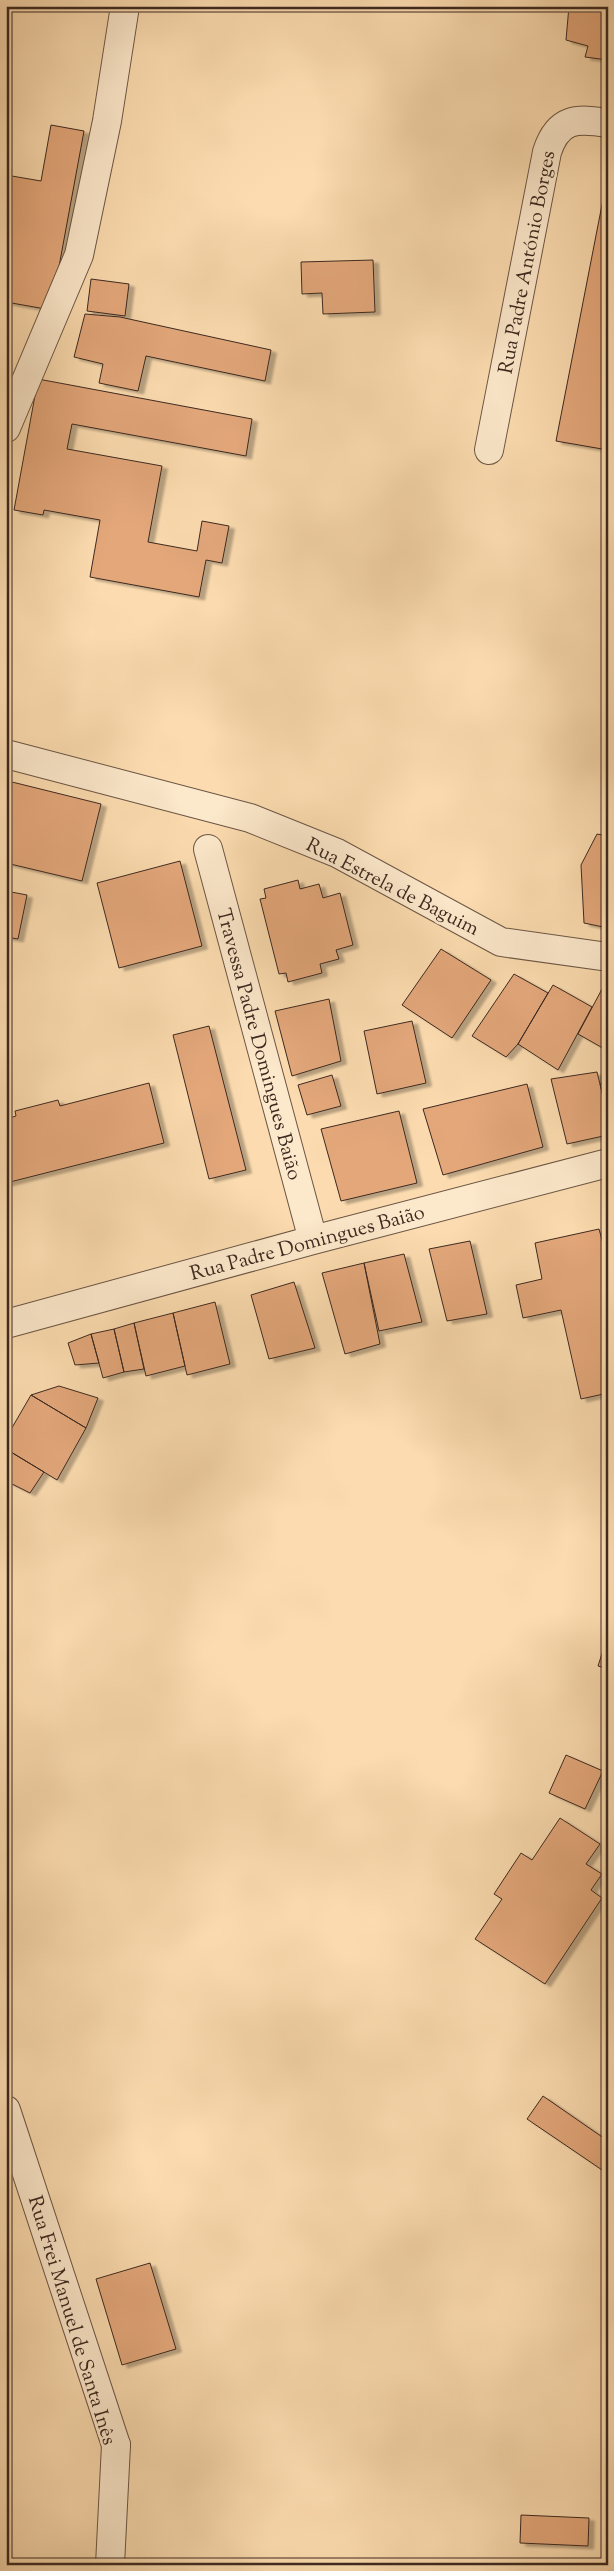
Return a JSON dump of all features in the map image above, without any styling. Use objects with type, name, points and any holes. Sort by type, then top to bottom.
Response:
[{"type":"street","points":[[6,428],[78,255],[107,121],[125,6]]},
{"type":"street","name":"Rua Padre António Borges","points":[[490,450],[547,152],[552,135],[564,125],[580,119],[608,123]]},
{"type":"street","name":"Rua Estrela de Baguim","points":[[6,754],[250,818],[337,853],[501,942],[608,957]]},
{"type":"street","name":"Travessa Padre Domingues Baião","points":[[208,849],[312,1240]]},
{"type":"street","name":"Rua Padre Domingues Baião","points":[[6,1324],[312,1240],[608,1163]]},
{"type":"street","name":"Rua Frei Manuel de Santa Inês","points":[[6,2110],[116,2444],[110,2565]]},
{"type":"building","points":[[569,6],[608,6],[608,60],[585,57],[588,46],[566,40]]},
{"type":"building","points":[[51,125],[84,131],[51,310],[6,302],[6,237],[9,222],[6,222],[6,175],[41,181]]},
{"type":"building","points":[[608,179],[608,450],[556,441]]},
{"type":"building","points":[[373,260],[375,312],[323,314],[322,293],[302,294],[301,262]]},
{"type":"building","points":[[91,279],[129,284],[125,316],[87,311]]},
{"type":"building","points":[[85,314],[120,317],[271,350],[265,381],[146,356],[138,391],[99,383],[103,364],[74,357]]},
{"type":"building","points":[[38,379],[252,419],[246,456],[72,424],[67,449],[162,466],[148,542],[197,551],[202,521],[229,526],[222,563],[206,560],[199,597],[90,577],[100,520],[44,510],[43,515],[14,510]]},
{"type":"building","points":[[12,782],[101,804],[82,881],[6,863],[6,808]]},
{"type":"building","points":[[597,834],[608,836],[608,928],[584,923],[581,865]]},
{"type":"building","points":[[180,861],[202,946],[119,968],[97,883]]},
{"type":"building","points":[[298,880],[300,889],[319,884],[323,898],[340,893],[353,945],[336,950],[339,959],[320,964],[322,973],[288,982],[286,973],[279,974],[260,899],[266,898],[264,889]]},
{"type":"building","points":[[6,891],[27,895],[18,939],[6,937]]},
{"type":"building","points":[[441,949],[491,980],[452,1038],[402,1005]]},
{"type":"building","points":[[514,974],[548,993],[518,1044],[506,1057],[472,1036]]},
{"type":"building","points":[[553,985],[592,1007],[558,1070],[518,1044]]},
{"type":"building","points":[[602,989],[608,992],[608,1051],[578,1034]]},
{"type":"building","points":[[329,999],[341,1061],[292,1076],[275,1011]]},
{"type":"building","points":[[412,1021],[426,1083],[377,1094],[364,1031]]},
{"type":"building","points":[[209,1026],[246,1170],[209,1179],[173,1035]]},
{"type":"building","points":[[597,1072],[608,1116],[608,1135],[567,1144],[551,1079]]},
{"type":"building","points":[[332,1075],[341,1106],[307,1115],[298,1085]]},
{"type":"building","points":[[608,1082],[608,1116],[600,1084]]},
{"type":"building","points":[[149,1083],[164,1143],[6,1183],[6,1119],[16,1116],[15,1111],[58,1100],[60,1106]]},
{"type":"building","points":[[527,1084],[543,1147],[443,1175],[423,1109]]},
{"type":"building","points":[[399,1111],[417,1183],[341,1201],[321,1129]]},
{"type":"building","points":[[599,1229],[608,1262],[608,1393],[581,1399],[561,1310],[523,1318],[516,1285],[542,1279],[535,1243]]},
{"type":"building","points":[[470,1241],[487,1314],[447,1321],[429,1249]]},
{"type":"building","points":[[404,1254],[422,1322],[379,1331],[364,1263]]},
{"type":"building","points":[[364,1263],[380,1344],[345,1354],[322,1273]]},
{"type":"building","points":[[294,1282],[315,1348],[269,1359],[251,1295]]},
{"type":"building","points":[[215,1302],[230,1364],[187,1375],[173,1313]]},
{"type":"building","points":[[173,1313],[185,1366],[146,1376],[134,1323]]},
{"type":"building","points":[[134,1323],[144,1369],[124,1372],[114,1329]]},
{"type":"building","points":[[114,1329],[124,1372],[103,1378],[91,1334]]},
{"type":"building","points":[[91,1334],[99,1363],[75,1365],[68,1343]]},
{"type":"building","points":[[59,1386],[98,1398],[86,1428],[31,1395]]},
{"type":"building","points":[[31,1395],[86,1428],[57,1480],[6,1449],[6,1438]]},
{"type":"building","points":[[6,1449],[44,1472],[30,1493],[6,1481]]},
{"type":"building","points":[[608,1635],[608,1669],[598,1666]]},
{"type":"building","points":[[566,1755],[603,1771],[585,1809],[549,1793]]},
{"type":"building","points":[[560,1818],[600,1844],[586,1864],[602,1874],[591,1890],[602,1898],[545,1984],[475,1939],[502,1899],[494,1894],[521,1853],[532,1860]]},
{"type":"building","points":[[543,2096],[608,2141],[608,2174],[527,2119]]},
{"type":"building","points":[[150,2263],[176,2349],[122,2365],[96,2279]]},
{"type":"building","points":[[521,2515],[589,2518],[588,2546],[520,2543]]},
{"type":"building","points":[[538,2560],[581,2565],[537,2565]]}]
